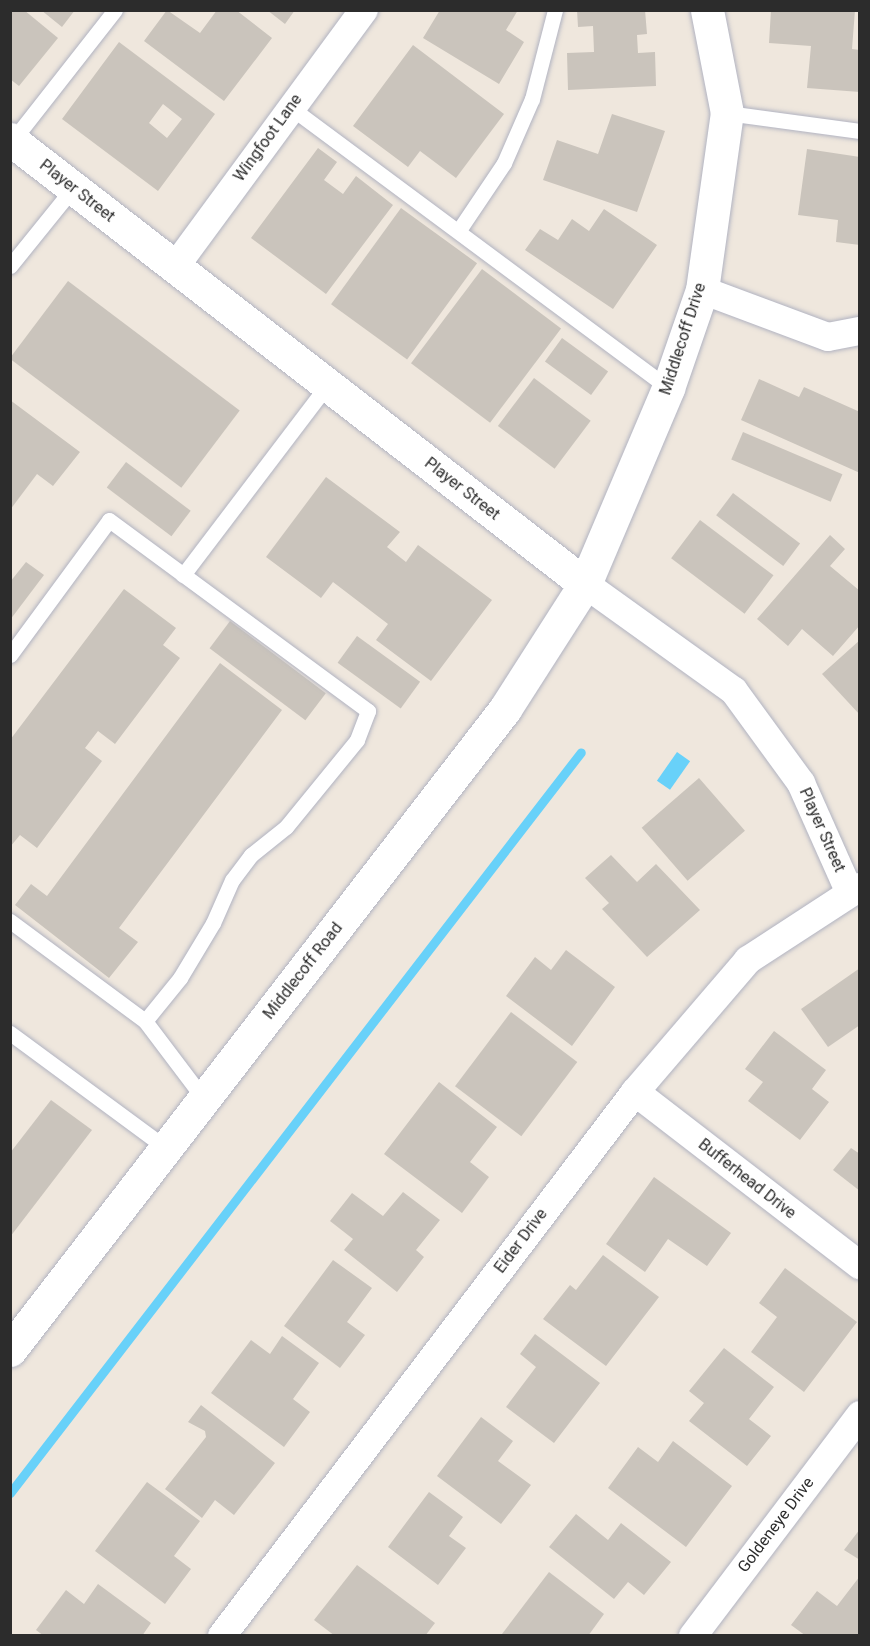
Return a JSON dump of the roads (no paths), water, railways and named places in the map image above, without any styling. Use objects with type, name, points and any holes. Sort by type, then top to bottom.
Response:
[{"type":"street","name":"Wingfoot Lane","points":[[175,267],[364,10]]},
{"type":"street","name":"Middlecoff Drive","points":[[585,584],[668,388],[702,290],[727,113],[707,10]]},
{"type":"street","name":"Player Street","points":[[12,140],[585,584],[734,691],[801,783],[854,889]]},
{"type":"street","points":[[702,290],[828,337],[860,331]]},
{"type":"street","name":"Middlecoff Road","points":[[10,1350],[505,709],[585,584]]},
{"type":"street","name":"Eider Drive","points":[[222,1635],[635,1092],[748,960],[854,889]]},
{"type":"street","name":"Bufferhead Drive","points":[[635,1092],[860,1266]]},
{"type":"street","name":"Goldeneye Drive","points":[[693,1635],[860,1415]]},
{"type":"lane","points":[[12,140],[115,10]]},
{"type":"lane","points":[[459,230],[504,163],[532,99],[555,10]]},
{"type":"lane","points":[[291,107],[668,388]]},
{"type":"lane","points":[[727,113],[860,131]]},
{"type":"lane","points":[[10,266],[73,188]]},
{"type":"lane","points":[[183,575],[327,385]]},
{"type":"lane","points":[[10,655],[109,520],[368,711],[357,740],[286,827],[251,855],[232,880],[213,923],[180,978],[145,1021]]},
{"type":"lane","points":[[10,921],[145,1021],[204,1099]]},
{"type":"lane","points":[[10,1033],[166,1148]]},
{"type":"water","points":[[677,752],[690,761],[670,790],[657,781]]},
{"type":"waterway","points":[[10,1493],[581,752]]}]
